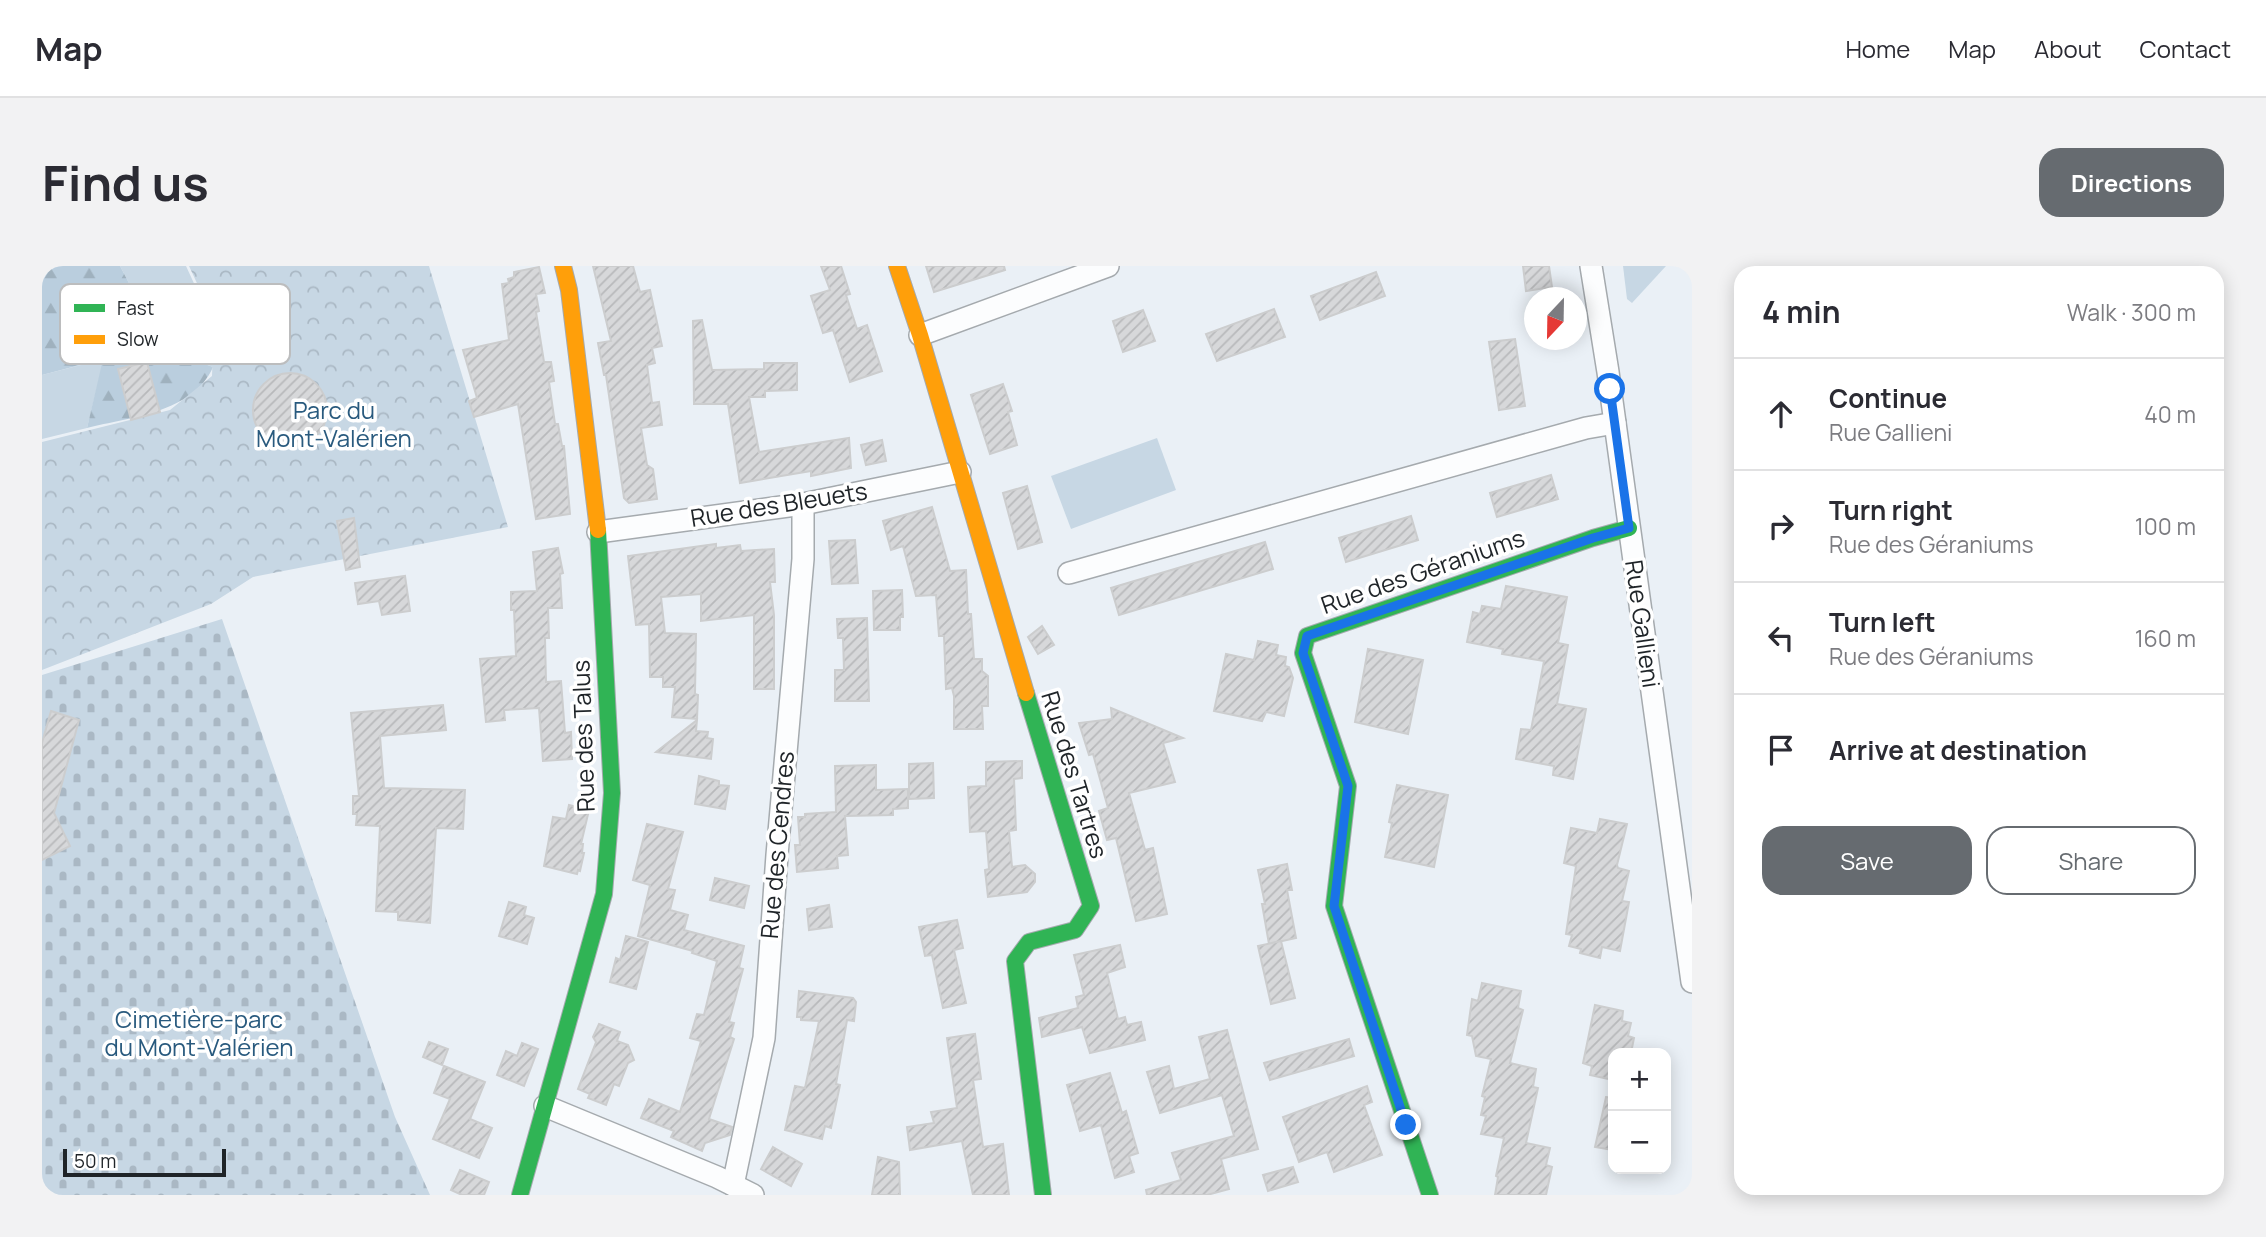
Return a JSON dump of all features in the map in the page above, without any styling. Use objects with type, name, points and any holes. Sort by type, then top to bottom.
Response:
[{"type":"street","name":"Rue des Talus","points":[[520,1195],[604,894],[612,793],[598,532],[569,290],[563,266]]},
{"type":"street","name":"Rue des Tartres","points":[[897,266],[1091,906],[1075,930],[1029,943],[1015,961],[1043,1195]]},
{"type":"street","points":[[920,335],[1108,266]]},
{"type":"street","name":"Rue Gallieni","points":[[1591,266],[1692,982]]},
{"type":"street","points":[[1069,573],[1586,428],[1615,424]]},
{"type":"street","name":"Rue des Bleuets","points":[[598,532],[803,504],[960,472]]},
{"type":"street","name":"Rue des Cendres","points":[[719,1186],[764,1038],[776,855],[803,559],[803,504]]},
{"type":"street","name":"Rue des Géraniums","points":[[1430,1195],[1334,906],[1348,786],[1303,653],[1307,636],[1629,528]]},
{"type":"street","points":[[545,1106],[719,1186],[752,1195]]},
{"type":"green space","points":[[42,266],[120,266],[129,284],[60,284],[60,364],[84,364],[42,375]]},
{"type":"green space","points":[[120,266],[186,266],[194,284],[129,284]]},
{"type":"green space","name":"Parc du Mont-Valérien","points":[[189,266],[429,266],[508,527],[253,577],[211,604],[42,670],[42,442],[170,410],[212,376],[212,364],[290,364],[290,284],[197,284]]},
{"type":"green space","points":[[1623,266],[1666,266],[1632,303],[1627,299]]},
{"type":"green space","points":[[85,364],[103,364],[87,428],[42,439],[42,375]]},
{"type":"green space","points":[[102,364],[205,364],[213,367],[204,382],[176,404],[159,411],[87,428]]},
{"type":"green space","points":[[1157,438],[1176,490],[1071,529],[1051,476]]},
{"type":"green space","name":"Cimetière-parc du Mont-Valérien","points":[[222,619],[395,1117],[430,1195],[42,1195],[42,675]]},
{"type":"building","points":[[593,266],[633,266],[640,292],[650,290],[662,346],[652,348],[655,363],[647,365],[652,403],[659,402],[662,425],[641,428],[647,465],[653,469],[657,499],[629,503],[624,498],[606,375],[598,343],[611,341]]},
{"type":"building","points":[[821,266],[841,266],[850,294],[846,295],[857,329],[867,325],[882,371],[850,382],[833,330],[823,333],[811,296],[830,290]]},
{"type":"building","points":[[926,266],[1004,266],[1005,270],[934,292]]},
{"type":"building","points":[[1523,266],[1549,266],[1552,287],[1526,287]]},
{"type":"building","points":[[539,267],[545,293],[536,294],[539,311],[536,312],[544,362],[551,362],[554,381],[549,382],[555,424],[558,424],[564,446],[570,514],[536,519],[518,404],[474,417],[469,401],[477,398],[463,350],[509,340],[502,284],[509,283],[508,279],[514,277],[514,272]]},
{"type":"building","points":[[1376,272],[1385,296],[1320,320],[1311,296]]},
{"type":"building","points":[[1274,309],[1285,337],[1217,361],[1206,334]]},
{"type":"building","points":[[1143,310],[1155,341],[1123,352],[1113,321]]},
{"type":"building","points":[[702,320],[712,370],[764,369],[764,363],[797,363],[797,390],[765,391],[765,397],[749,397],[759,452],[849,438],[851,468],[811,476],[811,471],[740,483],[728,404],[694,404],[693,321]]},
{"type":"building","points":[[1515,339],[1525,406],[1499,410],[1489,342]]},
{"type":"building","points":[[148,364],[160,412],[131,420],[118,369]]},
{"type":"building","points":[[283,373],[297,373],[311,379],[321,389],[327,410],[325,424],[311,441],[297,447],[283,447],[269,441],[259,431],[253,417],[253,403],[259,389],[269,379]]},
{"type":"building","points":[[1003,384],[1012,411],[1008,412],[1017,445],[990,454],[971,395]]},
{"type":"building","points":[[882,440],[886,461],[866,465],[861,445]]},
{"type":"building","points":[[1551,475],[1558,499],[1497,517],[1490,493]]},
{"type":"building","points":[[1027,486],[1042,542],[1018,549],[1003,493]]},
{"type":"building","points":[[932,507],[950,571],[966,570],[974,659],[982,659],[982,671],[988,676],[988,706],[982,706],[983,729],[954,729],[954,696],[952,688],[946,689],[944,636],[939,636],[936,595],[916,596],[903,546],[891,550],[883,521]]},
{"type":"building","points":[[1411,516],[1418,540],[1346,562],[1339,538]]},
{"type":"building","points":[[354,518],[360,567],[346,570],[337,521]]},
{"type":"building","points":[[855,540],[858,583],[832,584],[829,541]]},
{"type":"building","points":[[1265,542],[1273,569],[1119,615],[1111,588]]},
{"type":"building","points":[[716,544],[716,548],[740,545],[741,551],[774,549],[775,582],[770,582],[774,615],[774,689],[754,689],[754,615],[701,621],[701,594],[661,597],[665,633],[696,634],[697,719],[672,717],[675,687],[663,687],[663,677],[650,677],[649,624],[636,625],[628,556]]},
{"type":"building","points":[[558,548],[563,573],[560,574],[562,608],[548,608],[549,638],[545,638],[546,682],[561,681],[565,733],[571,732],[572,759],[543,761],[539,708],[504,710],[505,720],[486,722],[480,659],[516,656],[511,592],[537,591],[533,552]]},
{"type":"building","points":[[405,576],[410,611],[382,615],[379,601],[358,604],[355,583]]},
{"type":"building","points":[[1506,586],[1567,597],[1558,643],[1568,645],[1557,704],[1586,709],[1573,779],[1553,775],[1554,766],[1516,759],[1521,729],[1531,730],[1544,661],[1502,654],[1503,649],[1467,642],[1473,612],[1480,614],[1482,606],[1501,609]]},
{"type":"building","points":[[902,590],[903,617],[900,617],[900,630],[874,630],[873,591]]},
{"type":"building","points":[[867,618],[869,701],[835,701],[835,670],[844,670],[843,638],[838,638],[837,619]]},
{"type":"building","points":[[1042,626],[1054,645],[1038,654],[1028,637]]},
{"type":"building","points":[[1258,641],[1278,645],[1276,655],[1286,657],[1285,666],[1289,667],[1293,678],[1284,716],[1266,712],[1262,721],[1214,711],[1226,654],[1254,660]]},
{"type":"building","points":[[1368,649],[1423,660],[1408,734],[1355,722]]},
{"type":"building","points":[[443,705],[446,730],[380,736],[384,788],[465,790],[463,829],[436,828],[430,923],[398,920],[398,912],[376,911],[380,826],[356,825],[357,814],[353,814],[353,796],[359,796],[351,713]]},
{"type":"building","points":[[1111,708],[1183,738],[1163,743],[1175,782],[1129,793],[1145,850],[1153,848],[1167,914],[1136,921],[1116,838],[1107,840],[1099,811],[1108,808],[1093,754],[1089,755],[1079,723],[1112,719]]},
{"type":"building","points":[[51,711],[79,720],[54,813],[70,846],[42,860],[42,743]]},
{"type":"building","points":[[697,720],[696,731],[708,732],[707,738],[713,739],[711,759],[656,752]]},
{"type":"building","points":[[1022,761],[1022,778],[1014,779],[1016,830],[1009,831],[1012,867],[1025,865],[1035,874],[1035,882],[1027,892],[988,897],[985,870],[989,869],[986,831],[970,832],[968,787],[986,786],[986,762]]},
{"type":"building","points":[[933,763],[934,798],[909,799],[909,764]]},
{"type":"building","points":[[876,765],[876,790],[908,789],[908,808],[893,809],[893,815],[845,816],[848,855],[837,856],[838,868],[797,872],[795,845],[800,845],[798,817],[836,812],[835,766]]},
{"type":"building","points":[[699,776],[719,781],[719,785],[729,786],[725,809],[695,804]]},
{"type":"building","points":[[1397,785],[1448,795],[1434,867],[1385,857]]},
{"type":"building","points":[[569,805],[589,810],[581,844],[584,853],[577,874],[544,866],[553,817],[566,819]]},
{"type":"building","points":[[1600,819],[1627,824],[1617,865],[1618,868],[1629,871],[1622,901],[1629,902],[1620,951],[1602,947],[1600,958],[1580,953],[1581,949],[1569,946],[1572,935],[1566,934],[1576,866],[1564,863],[1571,828],[1597,833]]},
{"type":"building","points":[[647,824],[683,832],[668,889],[675,890],[670,910],[688,915],[684,930],[744,946],[739,968],[743,969],[729,1022],[734,1023],[730,1037],[734,1039],[709,1119],[732,1127],[730,1135],[705,1143],[702,1151],[671,1137],[674,1131],[641,1118],[649,1099],[680,1112],[701,1041],[690,1038],[697,1014],[704,1015],[717,961],[692,953],[693,951],[638,936],[650,885],[633,880]]},
{"type":"building","points":[[1287,864],[1292,890],[1287,890],[1296,938],[1269,944],[1258,870]]},
{"type":"building","points":[[715,878],[749,886],[744,908],[710,900]]},
{"type":"building","points":[[509,902],[526,907],[524,915],[534,918],[527,944],[499,936]]},
{"type":"building","points":[[829,905],[832,927],[809,930],[807,909]]},
{"type":"building","points":[[957,920],[963,948],[954,950],[966,1003],[943,1008],[932,955],[925,956],[919,927]]},
{"type":"building","points":[[626,936],[648,942],[636,989],[610,982],[616,958],[620,960]]},
{"type":"building","points":[[1281,941],[1295,998],[1271,1004],[1258,946]]},
{"type":"building","points":[[1120,945],[1125,967],[1107,973],[1118,1019],[1125,1017],[1127,1025],[1141,1022],[1145,1040],[1090,1053],[1082,1027],[1042,1037],[1039,1018],[1078,1008],[1076,997],[1084,995],[1074,955]]},
{"type":"building","points":[[1482,983],[1521,991],[1518,1008],[1523,1010],[1510,1063],[1536,1069],[1533,1087],[1538,1088],[1526,1143],[1550,1148],[1546,1165],[1552,1167],[1546,1195],[1495,1195],[1504,1138],[1481,1134],[1486,1116],[1481,1115],[1485,1097],[1482,1096],[1491,1059],[1476,1056],[1472,1036],[1467,1035],[1472,999],[1478,1001]]},
{"type":"building","points":[[799,991],[853,998],[856,1002],[854,1021],[847,1020],[836,1084],[840,1085],[831,1128],[825,1126],[822,1139],[785,1130],[795,1086],[805,1088],[819,1021],[801,1020],[801,1017],[797,1017]]},
{"type":"building","points":[[1595,1005],[1623,1011],[1622,1021],[1631,1023],[1628,1036],[1634,1038],[1632,1048],[1608,1048],[1608,1079],[1590,1075],[1592,1066],[1583,1063]]},
{"type":"building","points":[[599,1024],[620,1032],[617,1041],[628,1045],[634,1060],[628,1063],[619,1086],[614,1084],[606,1105],[588,1098],[590,1094],[578,1089],[596,1042],[593,1037]]},
{"type":"building","points":[[1227,1030],[1258,1149],[1221,1159],[1229,1189],[1207,1195],[1147,1195],[1146,1190],[1181,1180],[1172,1153],[1234,1136],[1222,1095],[1160,1113],[1147,1072],[1169,1066],[1174,1089],[1210,1079],[1199,1037]]},
{"type":"building","points":[[975,1034],[981,1079],[973,1080],[983,1147],[1003,1144],[1009,1195],[973,1195],[962,1141],[910,1150],[907,1127],[934,1123],[931,1112],[957,1108],[947,1038]]},
{"type":"building","points":[[1349,1039],[1354,1056],[1270,1080],[1264,1063]]},
{"type":"building","points":[[429,1042],[448,1049],[442,1065],[423,1057]]},
{"type":"building","points":[[522,1043],[538,1049],[524,1086],[497,1075],[506,1051],[517,1056]]},
{"type":"building","points":[[444,1066],[485,1082],[470,1119],[492,1128],[479,1158],[433,1139],[450,1099],[434,1093]]},
{"type":"building","points":[[1110,1073],[1122,1113],[1126,1111],[1138,1153],[1129,1156],[1134,1172],[1115,1178],[1101,1125],[1080,1131],[1067,1085]]},
{"type":"building","points":[[1367,1086],[1372,1102],[1364,1105],[1382,1155],[1334,1172],[1327,1152],[1299,1162],[1283,1117]]},
{"type":"building","points":[[1606,1097],[1608,1097],[1608,1149],[1595,1147]]},
{"type":"building","points":[[773,1147],[802,1164],[791,1186],[761,1169]]},
{"type":"building","points":[[878,1157],[899,1162],[900,1195],[872,1195]]},
{"type":"building","points":[[1293,1167],[1298,1182],[1268,1191],[1263,1175]]},
{"type":"building","points":[[460,1170],[489,1182],[484,1195],[462,1195],[451,1190]]},
{"type":"traffic: fast","points":[[1430,1195],[1334,906],[1348,786],[1303,653],[1307,636],[1629,528]]},
{"type":"traffic: fast","points":[[520,1195],[604,894],[612,793],[598,530]]},
{"type":"traffic: fast","points":[[1026,693],[1091,906],[1075,930],[1029,942],[1015,961],[1043,1195]]},
{"type":"traffic: slow","points":[[563,266],[569,290],[598,530]]},
{"type":"traffic: slow","points":[[897,266],[1026,693]]},
{"type":"route","points":[[1406,1125],[1334,906],[1348,786],[1303,653],[1307,636],[1629,528],[1610,389]]}]
